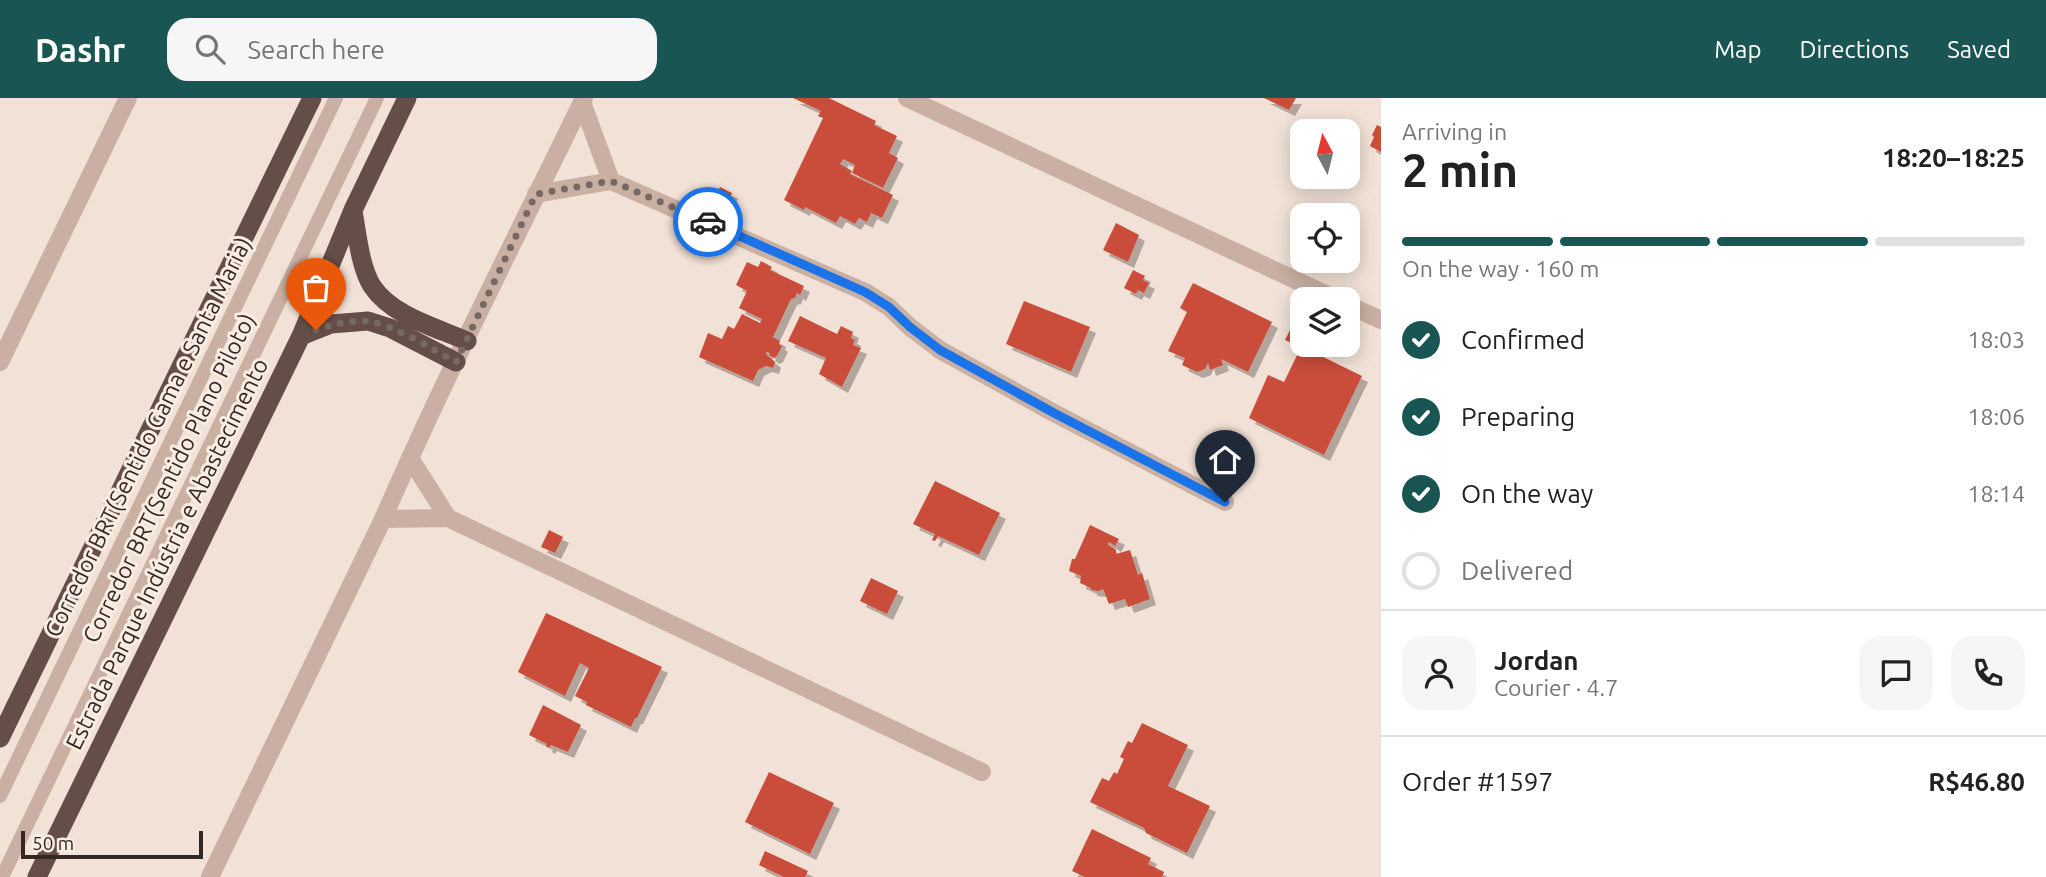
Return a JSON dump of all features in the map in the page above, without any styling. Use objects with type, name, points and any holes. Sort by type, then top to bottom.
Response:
[{"type":"highway","points":[[0,738],[312,98]]},
{"type":"highway","name":"Estrada Parque Indústria e Abastecimento","points":[[37,877],[301,336],[353,210],[407,98]]},
{"type":"highway","points":[[353,210],[361,256],[372,285],[393,307],[467,341]]},
{"type":"highway","points":[[301,336],[331,324],[368,321],[390,328],[456,362]]},
{"type":"street","points":[[0,362],[128,98]]},
{"type":"street","points":[[907,98],[1310,287]]},
{"type":"street","points":[[583,100],[611,181]]},
{"type":"street","points":[[210,877],[583,100]]},
{"type":"street","points":[[536,194],[611,181],[865,292],[889,307],[940,350],[1225,502]]},
{"type":"street","points":[[1360,310],[1381,320]]},
{"type":"street","points":[[410,458],[448,518]]},
{"type":"street","points":[[383,519],[448,518],[982,772]]},
{"type":"lane","name":"Corredor BRT(Sentido Gama e Santa Maria)","points":[[0,796],[336,98]]},
{"type":"lane","name":"Corredor BRT(Sentido Plano Piloto)","points":[[2,877],[377,98]]},
{"type":"building","points":[[793,98],[829,98],[876,121],[874,125],[897,136],[889,153],[898,158],[883,188],[852,173],[855,165],[843,159],[840,164],[852,171],[850,174],[893,195],[882,218],[871,213],[867,222],[859,218],[855,224],[840,216],[836,223],[784,200],[823,118],[818,116],[821,111]]},
{"type":"building","points":[[1264,98],[1296,98],[1289,110]]},
{"type":"building","points":[[1377,125],[1381,127],[1381,152],[1370,146]]},
{"type":"building","points":[[720,187],[732,193],[727,203],[714,197]]},
{"type":"building","points":[[1116,223],[1139,235],[1128,262],[1103,250]]},
{"type":"building","points":[[761,261],[772,267],[770,270],[804,286],[800,295],[797,293],[795,298],[791,299],[773,337],[780,341],[782,346],[777,356],[774,358],[770,353],[766,354],[775,362],[773,368],[766,366],[758,370],[753,381],[699,357],[708,333],[722,339],[728,326],[734,329],[742,314],[760,323],[762,319],[739,308],[747,291],[736,285],[747,262],[758,267]]},
{"type":"building","points":[[1133,270],[1145,276],[1143,280],[1149,283],[1144,293],[1138,290],[1136,294],[1124,288]]},
{"type":"building","points":[[1193,283],[1272,322],[1248,372],[1221,359],[1223,365],[1210,370],[1208,363],[1205,369],[1197,372],[1182,365],[1185,358],[1168,351],[1187,312],[1180,308]]},
{"type":"building","points":[[1024,301],[1090,327],[1071,372],[1006,344]]},
{"type":"building","points":[[800,316],[837,334],[841,326],[853,332],[853,345],[861,348],[842,387],[819,374],[826,358],[788,341]]},
{"type":"building","points":[[1296,357],[1323,357],[1362,376],[1324,455],[1249,418],[1268,375],[1284,382]]},
{"type":"building","points":[[935,481],[1000,513],[979,555],[938,536],[935,541],[932,540],[935,534],[913,524]]},
{"type":"building","points":[[1090,525],[1119,539],[1115,546],[1109,542],[1108,545],[1116,550],[1116,554],[1130,550],[1138,575],[1142,573],[1150,599],[1128,607],[1125,599],[1109,604],[1103,589],[1091,590],[1080,583],[1081,576],[1069,571],[1072,559],[1075,559]]},
{"type":"building","points":[[549,530],[563,537],[555,553],[541,547]]},
{"type":"building","points":[[871,578],[898,591],[887,614],[860,601]]},
{"type":"building","points":[[546,613],[662,667],[631,727],[586,705],[587,702],[575,696],[589,668],[580,663],[565,696],[518,672]]},
{"type":"building","points":[[543,705],[581,725],[568,752],[551,745],[549,748],[547,744],[529,735]]},
{"type":"building","points":[[1142,723],[1188,745],[1168,786],[1210,806],[1187,853],[1146,833],[1144,828],[1090,802],[1102,778],[1109,781],[1114,772],[1117,774],[1124,759],[1120,757],[1128,741],[1132,743]]},
{"type":"building","points":[[769,772],[834,803],[810,854],[745,822]]},
{"type":"building","points":[[1092,829],[1151,858],[1148,864],[1164,872],[1162,877],[1085,877],[1072,871]]},
{"type":"building","points":[[765,851],[808,871],[805,877],[784,877],[759,865]]},
{"type":"way so far","points":[[316,330],[331,324],[368,321],[390,328],[456,362],[536,194],[611,181],[708,222]]},
{"type":"route","points":[[708,222],[865,292],[889,307],[940,350],[1225,502]]}]
